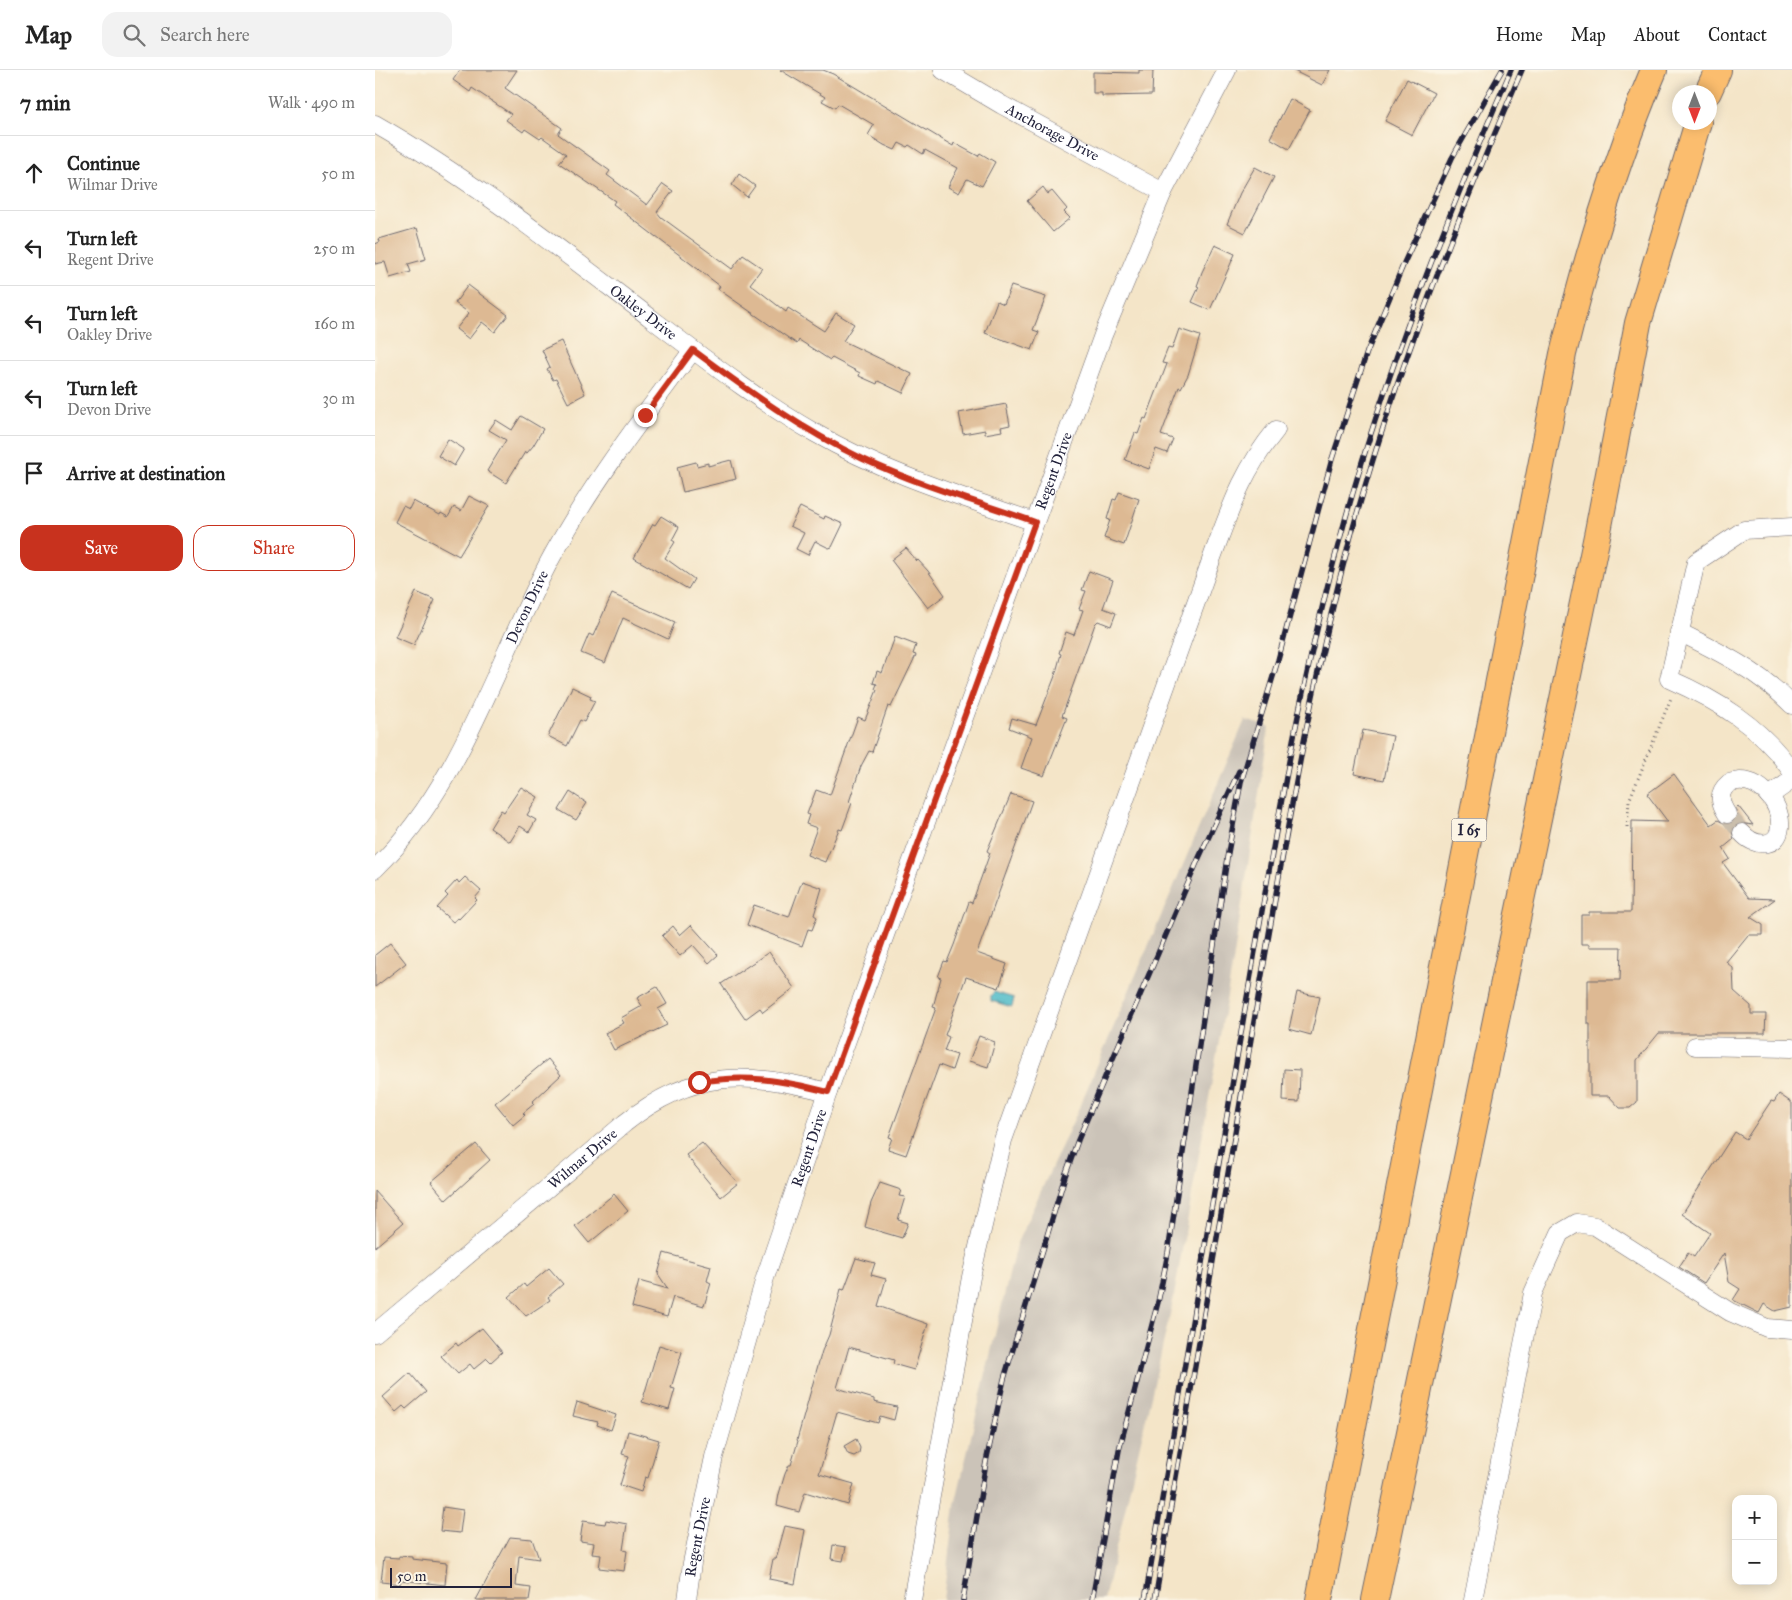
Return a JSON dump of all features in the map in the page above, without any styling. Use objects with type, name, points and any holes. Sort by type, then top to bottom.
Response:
[{"type":"highway","name":"I 65","points":[[1319,1600],[1563,354],[1602,210],[1621,152],[1654,70]]},
{"type":"highway","points":[[1711,85],[1718,70]]},
{"type":"highway","points":[[1375,1600],[1596,541],[1638,323],[1696,130]]},
{"type":"street","name":"Anchorage Drive","points":[[943,70],[1002,105],[1163,192]]},
{"type":"street","name":"Regent Drive","points":[[687,1600],[691,1563],[714,1457],[765,1278],[828,1092],[1103,335],[1163,192],[1227,70]]},
{"type":"street","name":"Oakley Drive","points":[[375,124],[407,142],[519,218],[693,350],[789,418],[863,459],[913,479],[1035,522]]},
{"type":"street","name":"Devon Drive","points":[[375,869],[419,818],[445,776],[469,731],[538,584],[578,511],[693,350]]},
{"type":"street","points":[[912,1600],[971,1277],[1003,1140],[1242,478],[1252,461],[1276,430]]},
{"type":"street","points":[[1792,527],[1744,530],[1699,559],[1693,568],[1669,679],[1703,694],[1754,729],[1792,772]]},
{"type":"street","points":[[1679,632],[1735,660],[1760,677],[1792,705]]},
{"type":"street","points":[[1727,814],[1720,801],[1721,794],[1729,783],[1746,780],[1755,784],[1769,796],[1779,819],[1777,835],[1769,843],[1757,844],[1751,842],[1742,833]]},
{"type":"street","points":[[1769,796],[1792,780]]},
{"type":"street","points":[[1695,1046],[1792,1048]]},
{"type":"street","name":"Wilmar Drive","points":[[375,1334],[617,1129],[661,1098],[699,1082],[743,1077],[772,1080],[828,1092]]},
{"type":"street","points":[[1473,1600],[1533,1293],[1560,1233],[1577,1223],[1595,1226],[1730,1312],[1767,1328],[1792,1330]]},
{"type":"path","points":[[1627,827],[1629,801],[1677,683]]},
{"type":"shaded area","points":[[1245,720],[1269,727],[1233,962],[1173,1301],[1104,1600],[943,1600],[955,1505],[1016,1245],[1075,1117]]},
{"type":"water","points":[[994,992],[1014,998],[1012,1007],[991,1001],[991,995]]},
{"type":"building","points":[[460,70],[517,70],[505,88],[562,128],[558,134],[610,171],[607,175],[647,205],[663,184],[673,191],[657,212],[661,217],[732,269],[743,255],[762,268],[750,284],[786,312],[788,308],[824,331],[836,313],[854,324],[843,341],[912,374],[903,393],[878,381],[877,384],[859,376],[860,373],[832,358],[830,360],[799,340],[797,344],[718,289],[720,286],[613,204],[615,201],[559,163],[566,154],[542,137],[540,139],[525,129],[523,132],[506,120],[511,114],[472,88],[470,92],[453,80]]},
{"type":"building","points":[[780,70],[823,70],[833,74],[953,146],[954,143],[978,156],[980,153],[995,162],[982,186],[967,179],[959,193],[948,187],[958,168],[925,150],[923,154],[909,145],[907,147],[899,143],[895,150],[884,145],[868,135],[874,125],[838,104],[835,108],[822,101],[825,97]]},
{"type":"building","points":[[1139,70],[1153,70],[1152,95],[1102,96],[1102,93],[1093,93],[1093,72],[1139,73]]},
{"type":"building","points":[[1292,70],[1330,70],[1322,85]]},
{"type":"building","points":[[1407,79],[1434,93],[1412,135],[1385,121]]},
{"type":"building","points":[[1290,99],[1310,110],[1289,149],[1270,138]]},
{"type":"building","points":[[1255,167],[1274,177],[1245,233],[1227,224],[1240,193]]},
{"type":"building","points":[[739,174],[755,186],[747,197],[732,185]]},
{"type":"building","points":[[1043,187],[1048,194],[1052,191],[1067,209],[1064,212],[1070,218],[1053,232],[1027,201]]},
{"type":"building","points":[[417,228],[426,259],[408,264],[411,272],[390,278],[385,262],[375,264],[375,244],[380,242],[379,239]]},
{"type":"building","points":[[1215,245],[1235,254],[1210,310],[1192,302],[1199,287],[1197,286],[1202,272]]},
{"type":"building","points":[[468,285],[508,315],[495,332],[482,322],[469,339],[456,329],[469,313],[455,303]]},
{"type":"building","points":[[1011,286],[1046,297],[1033,330],[1039,332],[1032,350],[985,333],[997,301],[1004,304]]},
{"type":"building","points":[[1179,329],[1200,336],[1188,375],[1181,388],[1179,387],[1161,435],[1173,439],[1167,453],[1156,449],[1149,469],[1125,460],[1135,433],[1138,434],[1144,418],[1146,419],[1167,364],[1162,363],[1168,348],[1172,349]]},
{"type":"building","points":[[561,341],[585,394],[568,403],[556,379],[553,380],[547,369],[550,367],[542,350]]},
{"type":"building","points":[[1006,404],[1010,425],[1001,427],[1002,431],[985,434],[985,430],[963,434],[959,413]]},
{"type":"building","points":[[521,416],[543,429],[533,446],[527,453],[525,452],[506,483],[487,471],[506,440],[489,430],[496,420],[512,430]]},
{"type":"building","points":[[448,439],[464,449],[454,466],[438,456]]},
{"type":"building","points":[[731,460],[736,479],[683,492],[677,467],[696,462],[697,466],[708,463],[708,466]]},
{"type":"building","points":[[1119,492],[1139,499],[1124,545],[1104,538],[1110,520],[1107,519],[1113,499],[1116,500]]},
{"type":"building","points":[[469,496],[489,506],[459,556],[395,522],[403,506],[409,509],[413,501],[440,515],[441,513],[448,517],[454,507],[461,511]]},
{"type":"building","points":[[800,507],[824,519],[825,516],[843,524],[832,547],[829,548],[815,541],[808,555],[796,549],[804,533],[790,526]]},
{"type":"building","points":[[661,516],[679,527],[672,540],[675,542],[665,558],[694,579],[688,589],[634,558],[653,524],[655,525]]},
{"type":"building","points":[[906,548],[928,571],[945,595],[928,608],[891,560]]},
{"type":"building","points":[[1089,571],[1113,580],[1103,608],[1116,613],[1111,626],[1098,621],[1095,624],[1062,716],[1067,718],[1044,776],[1021,768],[1032,737],[1009,728],[1012,718],[1036,725],[1055,676],[1061,654],[1059,653],[1066,632],[1074,635],[1083,610],[1079,609],[1086,591],[1082,590]]},
{"type":"building","points":[[416,592],[435,600],[414,645],[395,637]]},
{"type":"building","points":[[612,594],[675,622],[668,639],[623,618],[605,663],[581,653],[589,634],[593,636]]},
{"type":"building","points":[[895,637],[916,645],[913,654],[916,655],[891,707],[888,706],[872,752],[869,751],[861,766],[849,802],[852,803],[842,830],[839,829],[825,862],[807,855],[817,828],[806,824],[809,815],[807,814],[816,790],[830,795],[858,717],[865,720],[877,690],[875,689],[877,684],[873,683],[877,671],[882,673]]},
{"type":"building","points":[[572,687],[591,696],[590,699],[595,701],[584,722],[580,720],[567,746],[548,736]]},
{"type":"building","points":[[1363,730],[1393,736],[1384,780],[1354,774]]},
{"type":"building","points":[[1674,774],[1711,825],[1718,820],[1727,825],[1733,823],[1736,819],[1736,808],[1738,806],[1753,825],[1739,823],[1734,826],[1732,831],[1734,839],[1723,848],[1730,859],[1723,863],[1749,898],[1775,899],[1750,917],[1763,925],[1763,935],[1748,935],[1726,962],[1733,968],[1734,991],[1751,1006],[1751,1014],[1766,1014],[1765,1033],[1659,1033],[1637,1060],[1637,1102],[1630,1108],[1620,1108],[1609,1096],[1590,1096],[1588,980],[1620,980],[1621,947],[1589,947],[1589,944],[1581,944],[1581,915],[1589,915],[1589,912],[1631,912],[1632,821],[1668,822],[1647,794]]},
{"type":"building","points":[[521,787],[538,797],[527,815],[536,820],[529,832],[520,826],[510,842],[490,828],[501,810],[504,812]]},
{"type":"building","points":[[570,792],[587,803],[576,820],[559,810]]},
{"type":"building","points":[[1011,794],[1032,801],[977,953],[1007,964],[999,988],[966,977],[945,1035],[949,1037],[944,1051],[957,1055],[952,1070],[939,1065],[906,1155],[888,1149],[892,1138],[889,1137],[936,1008],[933,1007],[941,978],[938,977],[944,961],[947,962],[969,902],[972,903],[990,853],[987,851]]},
{"type":"building","points":[[465,877],[481,891],[475,898],[477,900],[459,919],[453,922],[437,908],[448,896],[445,893],[457,880],[459,883]]},
{"type":"building","points":[[802,881],[822,888],[814,915],[817,917],[812,930],[808,929],[802,946],[747,925],[754,905],[789,917]]},
{"type":"building","points":[[691,925],[718,955],[709,963],[693,945],[680,956],[662,936],[673,926],[680,935]]},
{"type":"building","points":[[390,943],[406,963],[375,987],[375,955]]},
{"type":"building","points":[[769,952],[794,988],[763,1012],[760,1008],[745,1019],[721,984]]},
{"type":"building","points":[[657,987],[667,1004],[658,1009],[667,1025],[614,1050],[605,1033],[624,1023],[621,1018],[642,1006],[637,998]]},
{"type":"building","points":[[1297,992],[1320,997],[1311,1035],[1289,1029]]},
{"type":"building","points":[[979,1036],[995,1042],[988,1067],[969,1061]]},
{"type":"building","points":[[548,1059],[561,1075],[532,1102],[534,1104],[523,1113],[525,1115],[513,1125],[495,1103]]},
{"type":"building","points":[[1284,1069],[1300,1070],[1299,1102],[1283,1101]]},
{"type":"building","points":[[1779,1094],[1792,1103],[1792,1307],[1775,1311],[1764,1304],[1759,1313],[1733,1300],[1740,1289],[1729,1282],[1724,1253],[1704,1283],[1679,1267],[1688,1253],[1694,1257],[1710,1233],[1682,1214],[1735,1132],[1746,1139],[1771,1101],[1774,1102]]},
{"type":"building","points":[[702,1143],[738,1183],[721,1197],[686,1155]]},
{"type":"building","points":[[476,1144],[490,1160],[446,1200],[431,1182]]},
{"type":"building","points":[[880,1183],[901,1190],[899,1196],[905,1197],[898,1220],[908,1223],[902,1238],[865,1227],[871,1203]]},
{"type":"building","points":[[375,1191],[403,1223],[375,1247]]},
{"type":"building","points":[[614,1194],[628,1211],[589,1243],[575,1226]]},
{"type":"building","points":[[664,1253],[711,1266],[707,1281],[711,1283],[704,1306],[673,1297],[667,1317],[632,1307],[639,1281],[668,1289],[658,1274]]},
{"type":"building","points":[[856,1258],[875,1263],[871,1275],[886,1279],[878,1306],[928,1324],[914,1370],[893,1364],[894,1360],[849,1347],[837,1388],[874,1399],[874,1402],[897,1407],[894,1420],[880,1416],[878,1423],[837,1412],[819,1474],[854,1484],[848,1505],[805,1492],[799,1512],[777,1506],[779,1494],[785,1474],[789,1465],[791,1465],[841,1289],[844,1290]]},
{"type":"building","points":[[549,1268],[563,1284],[548,1297],[550,1300],[526,1316],[509,1297],[524,1284],[526,1287]]},
{"type":"building","points":[[482,1328],[502,1352],[491,1362],[487,1358],[474,1369],[470,1364],[458,1374],[441,1356],[456,1343],[458,1346]]},
{"type":"building","points":[[659,1345],[682,1352],[671,1388],[675,1389],[669,1410],[642,1402]]},
{"type":"building","points":[[410,1373],[426,1392],[406,1409],[403,1406],[396,1412],[383,1397]]},
{"type":"building","points":[[577,1402],[616,1415],[611,1430],[597,1425],[598,1422],[573,1416]]},
{"type":"building","points":[[628,1431],[659,1440],[648,1478],[645,1477],[641,1492],[620,1485],[629,1456],[622,1454]]},
{"type":"building","points":[[856,1439],[860,1448],[859,1453],[854,1456],[848,1454],[844,1446]]},
{"type":"building","points":[[443,1507],[463,1510],[460,1533],[440,1531]]},
{"type":"building","points":[[606,1520],[627,1524],[623,1550],[627,1551],[624,1571],[599,1568],[601,1555],[592,1554],[594,1543],[580,1541],[583,1521],[605,1524]]},
{"type":"building","points":[[785,1526],[805,1530],[795,1584],[769,1579],[773,1559],[776,1559]]},
{"type":"building","points":[[510,1537],[532,1539],[539,1559],[519,1556],[516,1586],[531,1588],[529,1600],[476,1600]]},
{"type":"building","points":[[833,1545],[846,1547],[843,1561],[831,1559]]},
{"type":"building","points":[[399,1556],[447,1563],[445,1585],[401,1580],[400,1584],[381,1582],[384,1557],[399,1558]]},
{"type":"tunnel","points":[[1727,814],[1742,833]]},
{"type":"railway","points":[[1092,1600],[1119,1450],[1158,1302],[1168,1253],[1227,858],[1241,782],[1278,660],[1332,459],[1367,352],[1404,263],[1452,158],[1502,70]]},
{"type":"railway","points":[[1145,1600],[1287,771],[1313,647],[1344,524],[1379,408],[1419,294],[1511,70]]},
{"type":"railway","points":[[1155,1600],[1281,863],[1320,661],[1353,529],[1372,463],[1405,363],[1441,264],[1522,70]]},
{"type":"railway","points":[[963,1600],[986,1462],[1004,1379],[1065,1176],[1078,1140],[1198,860],[1239,771]]},
{"type":"route","points":[[645,415],[693,350],[764,402],[843,449],[913,479],[1035,522],[828,1092],[756,1077],[732,1077],[699,1082]]}]
